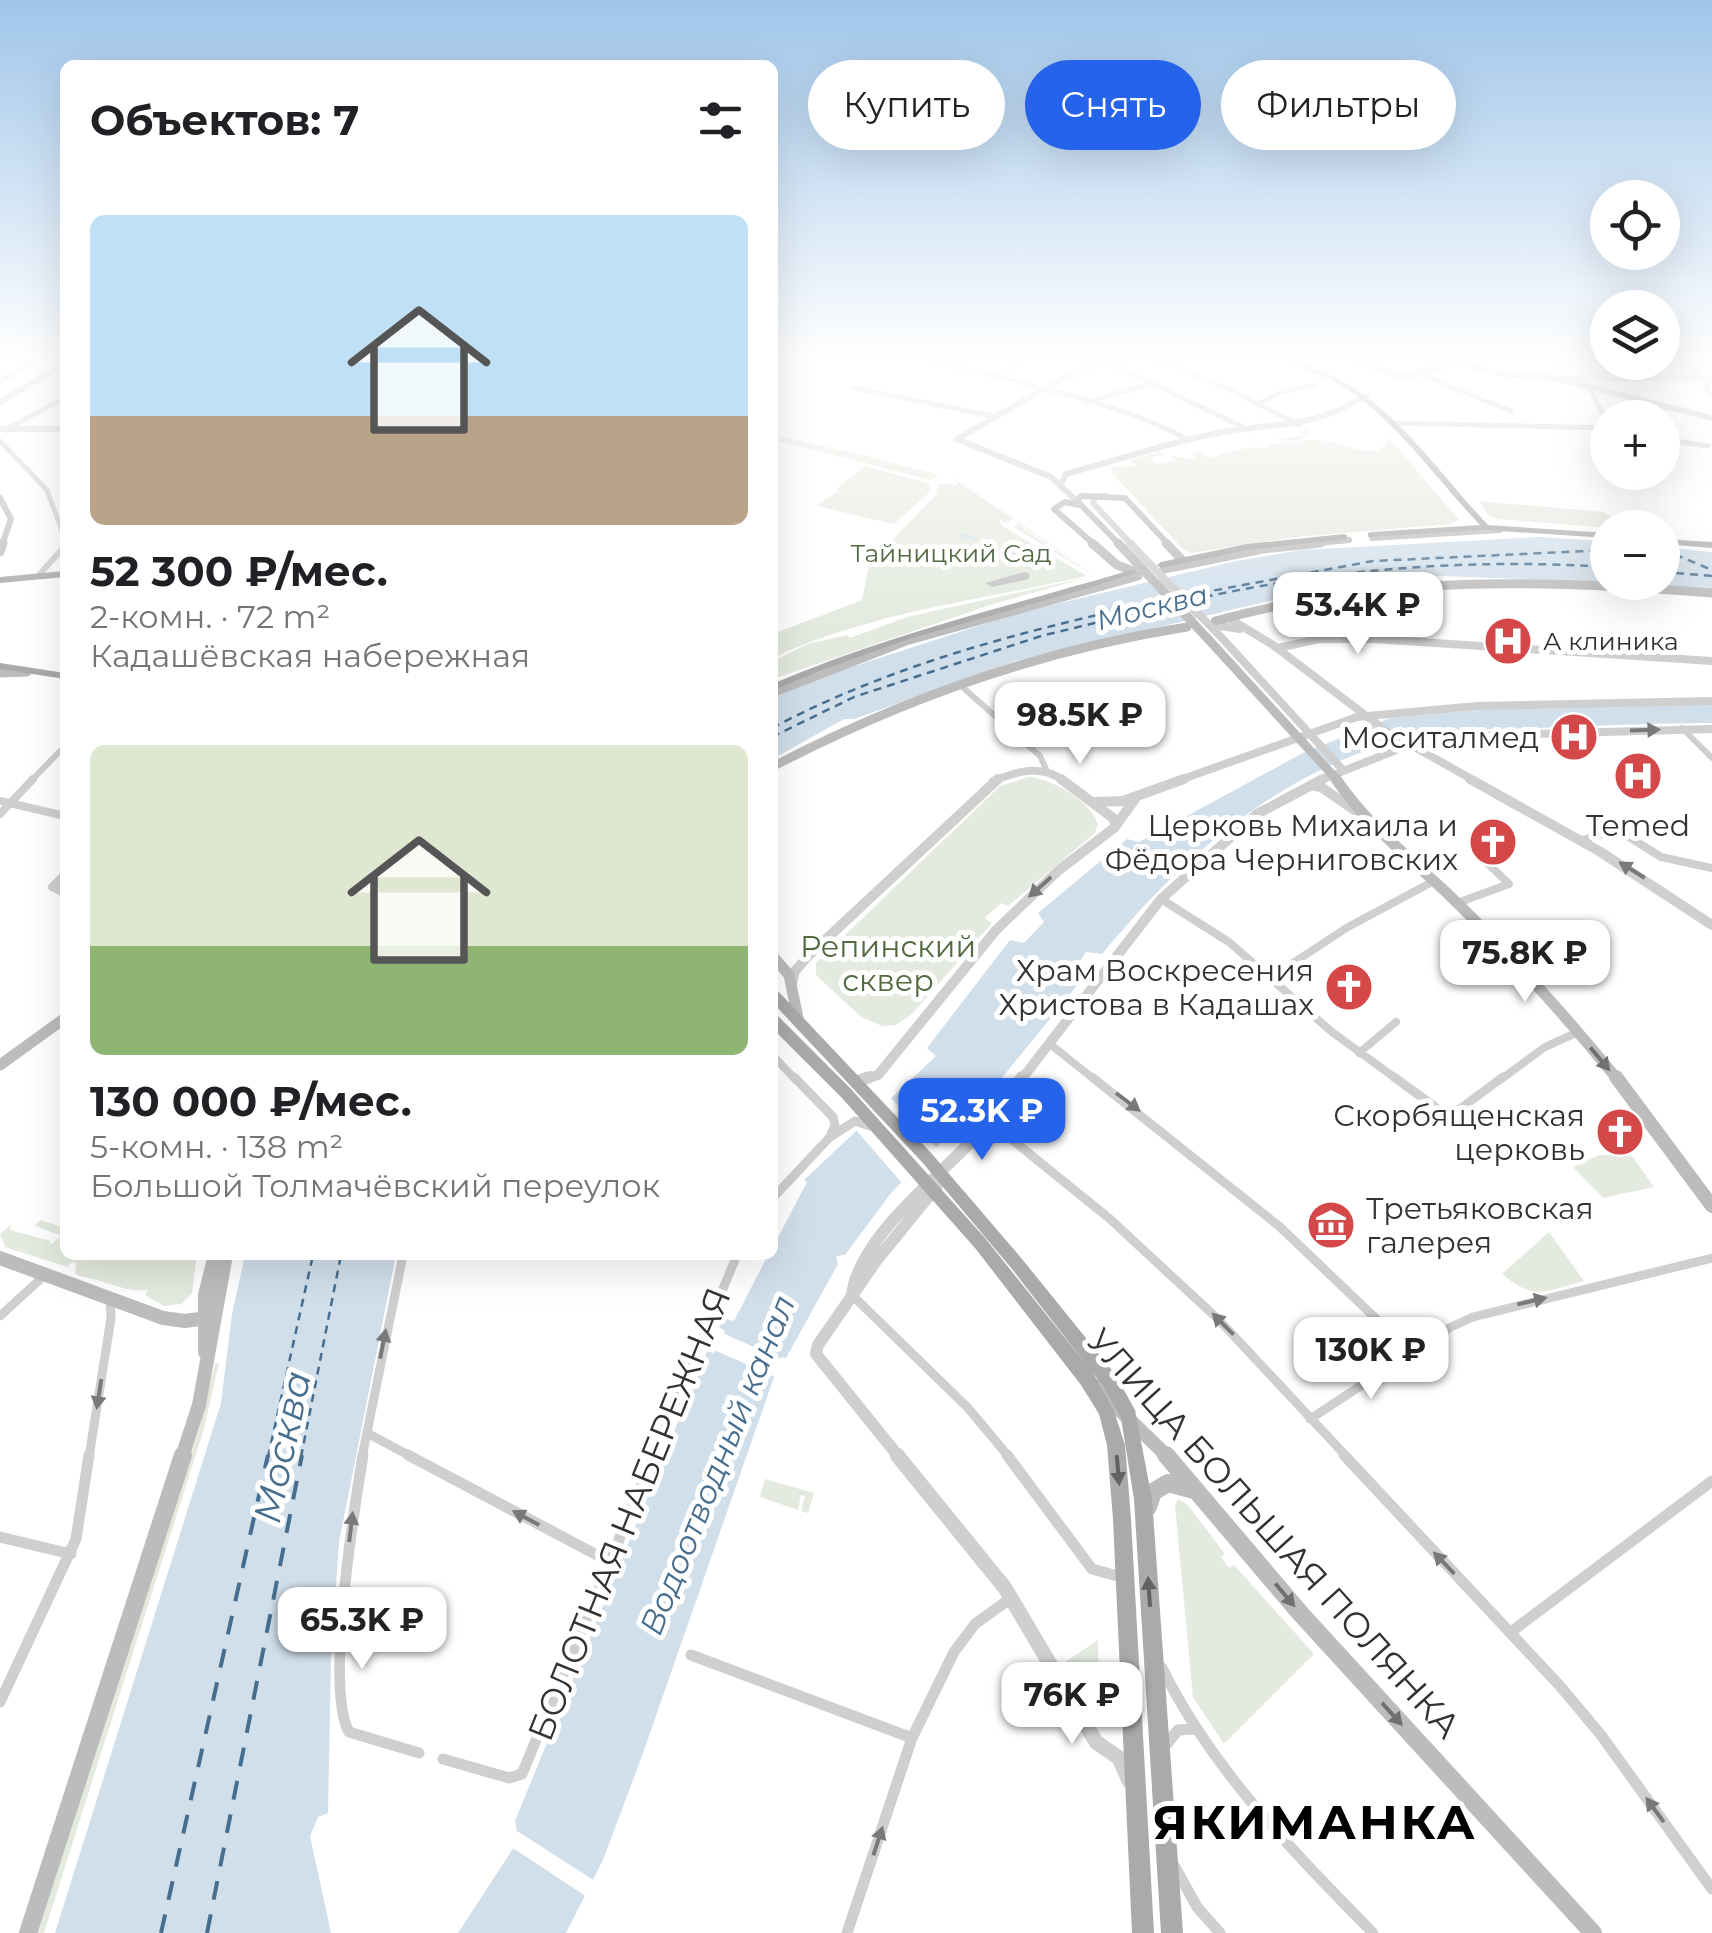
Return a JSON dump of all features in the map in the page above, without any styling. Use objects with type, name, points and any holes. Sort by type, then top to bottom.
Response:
[{"type":"main road","points":[[1415,448],[1485,527],[1500,530]]},
{"type":"main road","points":[[1080,504],[1088,494],[1124,498],[1181,562]]},
{"type":"main road","points":[[1454,494],[1474,524],[1469,528]]},
{"type":"main road","points":[[1137,568],[1117,565],[1054,509],[1068,502],[1080,504],[1310,748],[1337,769],[1360,814],[1457,903],[1578,1032],[1651,1120],[1712,1206]]},
{"type":"main road","points":[[0,503],[11,515]]},
{"type":"main road","points":[[0,516],[11,515]]},
{"type":"main road","points":[[0,552],[11,515]]},
{"type":"main road","points":[[1370,537],[1485,527],[1590,533]]},
{"type":"main road","points":[[1162,567],[1247,547],[1349,538],[1500,530],[1590,533]]},
{"type":"main road","points":[[1680,540],[1712,543]]},
{"type":"main road","points":[[778,688],[816,669],[1137,568]]},
{"type":"main road","points":[[0,580],[60,574]]},
{"type":"main road","points":[[1218,627],[1229,618],[1314,594],[1410,584],[1520,581],[1711,596]]},
{"type":"main road","points":[[1229,618],[1360,590],[1502,583],[1711,596]]},
{"type":"main road","points":[[778,764],[842,731],[961,685],[1188,629]]},
{"type":"main road","points":[[0,669],[60,675]]},
{"type":"main road","points":[[778,966],[792,983],[798,1019]]},
{"type":"main road","name":"УЛИЦА БОЛЬШАЯ ПОЛЯНКА","points":[[778,1000],[927,1158],[934,1185],[1087,1379],[1129,1416],[1300,1614],[1593,1933]]},
{"type":"main road","points":[[0,1056],[60,1013]]},
{"type":"main road","points":[[0,1066],[60,1022]]},
{"type":"main road","name":"УЛИЦА БОЛЬШАЯ ПОЛЯНКА","points":[[778,1027],[914,1171],[934,1185],[1109,1380],[1129,1416],[1140,1465],[1145,1521],[1172,1933]]},
{"type":"main road","points":[[4,1257],[163,1318],[208,1318]]},
{"type":"main road","points":[[28,1933],[192,1429],[206,1366],[214,1260]]},
{"type":"main road","points":[[208,1318],[225,1260]]},
{"type":"main road","points":[[1087,1379],[1106,1411],[1116,1445],[1143,1933]]},
{"type":"main road","points":[[1145,1521],[1150,1500],[1160,1486],[1176,1483],[1202,1496]]},
{"type":"street","points":[[7,448],[47,490],[60,531]]},
{"type":"street","points":[[986,448],[1039,468],[1062,482],[1080,504]]},
{"type":"street","points":[[1062,482],[1066,474],[1159,448]]},
{"type":"street","points":[[1181,562],[1123,499],[1094,498],[1093,503],[1116,528],[1137,568],[1218,627],[1322,742],[1337,769]]},
{"type":"street","points":[[38,576],[60,549]]},
{"type":"street","points":[[1291,602],[1311,640]]},
{"type":"street","points":[[1229,618],[1278,648],[1368,719],[1404,742],[1582,840],[1712,925]]},
{"type":"street","points":[[1218,627],[1250,634]]},
{"type":"street","points":[[1278,648],[1311,640],[1382,639],[1712,662]]},
{"type":"street","points":[[961,685],[1040,756],[1046,769],[1094,802],[1113,818],[1116,826]]},
{"type":"street","points":[[1094,802],[1113,804],[1140,796],[1348,719],[1477,706],[1712,701]]},
{"type":"street","points":[[1348,719],[1355,709]]},
{"type":"street","points":[[1682,728],[1712,758]]},
{"type":"street","points":[[1137,1802],[1120,1758],[1099,1747],[1012,1598],[816,1354],[818,1345],[852,1296],[854,1278],[884,1232],[934,1185],[990,1121],[1161,899],[1246,822],[1337,769],[1404,742],[1464,736],[1712,729]]},
{"type":"street","points":[[0,814],[60,752]]},
{"type":"street","points":[[792,983],[805,959],[993,781],[1019,771],[1046,769]]},
{"type":"street","points":[[1305,786],[1319,786],[1360,814]]},
{"type":"street","points":[[857,1081],[878,1075],[996,930],[1059,870],[1116,826],[1127,806],[1140,796]]},
{"type":"street","points":[[0,801],[60,815]]},
{"type":"street","points":[[1582,840],[1618,830],[1661,857],[1712,868]]},
{"type":"street","points":[[1457,903],[1508,884],[1474,850],[1472,843],[1476,840]]},
{"type":"street","points":[[1270,978],[1348,927],[1434,881]]},
{"type":"street","points":[[1161,899],[1230,942],[1359,1053],[1450,1117],[1544,1047],[1578,1032]]},
{"type":"street","points":[[778,961],[805,959]]},
{"type":"street","points":[[1359,1053],[1396,1022]]},
{"type":"street","points":[[1050,1044],[1280,1227],[1410,1352]]},
{"type":"street","points":[[778,1061],[834,1117],[836,1126],[829,1138]]},
{"type":"street","points":[[990,1121],[1050,1168],[1192,1294],[1512,1632],[1601,1735],[1712,1889]]},
{"type":"street","points":[[778,1193],[829,1138],[852,1122],[866,1122]]},
{"type":"street","points":[[1310,1420],[1451,1327],[1496,1310],[1712,1258]]},
{"type":"street","points":[[401,1260],[348,1554],[342,1722],[357,1737],[419,1753]]},
{"type":"street","name":"БОЛОТНАЯ НАБЕРЕЖНАЯ","points":[[443,1759],[510,1778],[522,1774],[735,1260]]},
{"type":"street","points":[[0,1316],[47,1273]]},
{"type":"street","points":[[852,1296],[985,1428],[1041,1497],[1092,1570],[1126,1578]]},
{"type":"street","points":[[0,1702],[78,1532],[111,1318],[110,1298]]},
{"type":"street","points":[[367,1433],[612,1564]]},
{"type":"street","points":[[1512,1632],[1712,1481]]},
{"type":"street","points":[[0,1537],[70,1554]]},
{"type":"street","points":[[848,1933],[912,1738],[954,1652],[975,1624],[1012,1598]]},
{"type":"street","points":[[1153,1648],[1195,1729],[1284,1838],[1373,1933]]},
{"type":"street","points":[[692,1655],[912,1738]]},
{"type":"street","points":[[1162,1759],[1169,1736],[1178,1730],[1195,1729]]},
{"type":"street","points":[[1166,1844],[1182,1884],[1220,1933]]},
{"type":"green space","points":[[805,448],[837,448],[862,455],[867,451],[863,455],[938,475],[931,480]]},
{"type":"green space","points":[[1249,448],[1398,448],[1459,520],[1191,553],[1111,472],[1114,467],[1137,466],[1130,460],[1160,452],[1165,455],[1150,457],[1155,463],[1175,461],[1171,456],[1196,460],[1192,454],[1198,453],[1196,449],[1211,458]]},
{"type":"green space","points":[[865,466],[928,483],[931,491],[894,524],[816,506]]},
{"type":"green space","name":"Тайницкий Сад","points":[[953,478],[1090,571],[1020,525],[1094,576],[1014,527],[1020,524],[1013,519],[1006,523],[998,518],[1002,526],[1087,576],[885,619],[778,656],[778,632],[862,600],[869,564],[936,495],[938,484],[959,485]]},
{"type":"green space","points":[[1479,501],[1590,511],[1590,527],[1499,519],[1489,516]]},
{"type":"green space","points":[[1089,577],[993,604],[778,677],[778,659],[808,644],[847,635],[850,638],[907,617]]},
{"type":"green space","name":"Репинский сквер","points":[[1029,777],[1049,782],[1079,800],[1094,815],[1098,824],[1095,833],[1008,906],[1001,903],[985,918],[992,923],[912,1014],[896,1025],[882,1026],[861,1017],[816,975],[816,963],[1000,786]]},
{"type":"green space","points":[[1599,1155],[1632,1156],[1654,1187],[1603,1198],[1573,1167]]},
{"type":"green space","points":[[40,1220],[60,1226],[60,1235],[35,1226]]},
{"type":"green space","points":[[12,1224],[10,1230],[51,1241],[48,1246],[60,1237],[60,1260],[196,1260],[192,1293],[181,1304],[164,1306],[145,1295],[148,1290],[130,1290],[79,1276],[75,1273],[76,1263],[67,1267],[5,1247],[0,1234]]},
{"type":"green space","points":[[1549,1232],[1584,1281],[1541,1292],[1524,1288],[1502,1274]]},
{"type":"green space","points":[[219,1363],[204,1429],[44,1933],[37,1933],[199,1429],[215,1364]]},
{"type":"green space","points":[[765,1479],[814,1493],[808,1513],[801,1511],[805,1496],[801,1495],[798,1510],[760,1497]]},
{"type":"green space","points":[[1178,1499],[1188,1505],[1225,1554],[1221,1557],[1229,1568],[1234,1565],[1314,1654],[1224,1744],[1193,1697],[1175,1506]]},
{"type":"green space","points":[[1098,1640],[1099,1719],[1065,1662]]},
{"type":"water","name":"Москва","points":[[1539,537],[1590,540],[1590,581],[1439,576],[1311,591],[1016,661],[854,719],[844,719],[778,756],[778,696],[833,673],[1018,613],[1236,561],[1302,550]]},
{"type":"water","points":[[1680,549],[1712,552],[1712,589],[1680,587]]},
{"type":"water","name":"Водоотводный канал","points":[[1712,704],[1712,723],[1455,731],[1424,734],[1361,752],[1277,794],[1238,821],[1166,883],[1102,954],[1086,952],[1079,963],[1088,972],[992,1090],[891,1193],[845,1255],[836,1256],[838,1264],[786,1358],[781,1357],[642,1756],[603,1860],[566,1933],[458,1933],[518,1841],[515,1821],[707,1351],[714,1353],[725,1331],[719,1327],[722,1318],[734,1321],[765,1260],[778,1260],[778,1237],[807,1182],[804,1180],[936,1056],[927,1048],[1010,940],[1024,943],[1044,922],[1038,913],[1127,839],[1139,842],[1303,753],[1390,718],[1490,709]]},
{"type":"water","name":"Москва","points":[[244,1260],[395,1260],[339,1542],[331,1658],[328,1813],[318,1817],[310,1836],[331,1933],[55,1933],[221,1403],[232,1314]]},
{"type":"pier","points":[[891,1098],[937,1148],[902,1183],[856,1130]]},
{"type":"pier","points":[[714,1329],[789,1363],[784,1363],[777,1376],[780,1379],[705,1346],[712,1347],[719,1333]]},
{"type":"pier","points":[[514,1829],[595,1881],[587,1897],[510,1846]]},
{"type":"waterway","points":[[962,535],[976,539]]},
{"type":"ferry route","points":[[1173,598],[1373,561],[1590,551]]},
{"type":"ferry route","points":[[1680,557],[1712,570]]},
{"type":"ferry route","points":[[1191,600],[1295,580],[1398,568],[1502,564],[1590,566]]},
{"type":"ferry route","points":[[1680,573],[1712,576]]},
{"type":"ferry route","points":[[778,725],[866,685],[964,650],[1165,600]]},
{"type":"ferry route","points":[[778,734],[854,697],[1041,636],[1173,604]]},
{"type":"ferry route","points":[[268,1457],[312,1260]]},
{"type":"ferry route","points":[[301,1457],[340,1260]]},
{"type":"ferry route","points":[[161,1933],[268,1455]]},
{"type":"ferry route","points":[[207,1933],[302,1455]]},
{"type":"taxiway","points":[[992,583],[1024,576]]},
{"type":"place","name":"А клиника","points":[[1508,641]]},
{"type":"place","name":"Моситалмед","points":[[1574,737]]},
{"type":"place","name":"Temed","points":[[1638,776]]},
{"type":"place","name":"Церковь Михаила и Фёдора Черниговских","points":[[1493,842]]},
{"type":"place","name":"Храм Воскресения Христова в Кадашах","points":[[1349,987]]},
{"type":"place","name":"Скорбященская церковь","points":[[1620,1132]]},
{"type":"place","name":"Третьяковская галерея","points":[[1331,1225]]},
{"type":"district","name":"ЯКИМАНКА","points":[[1315,1822]]}]
